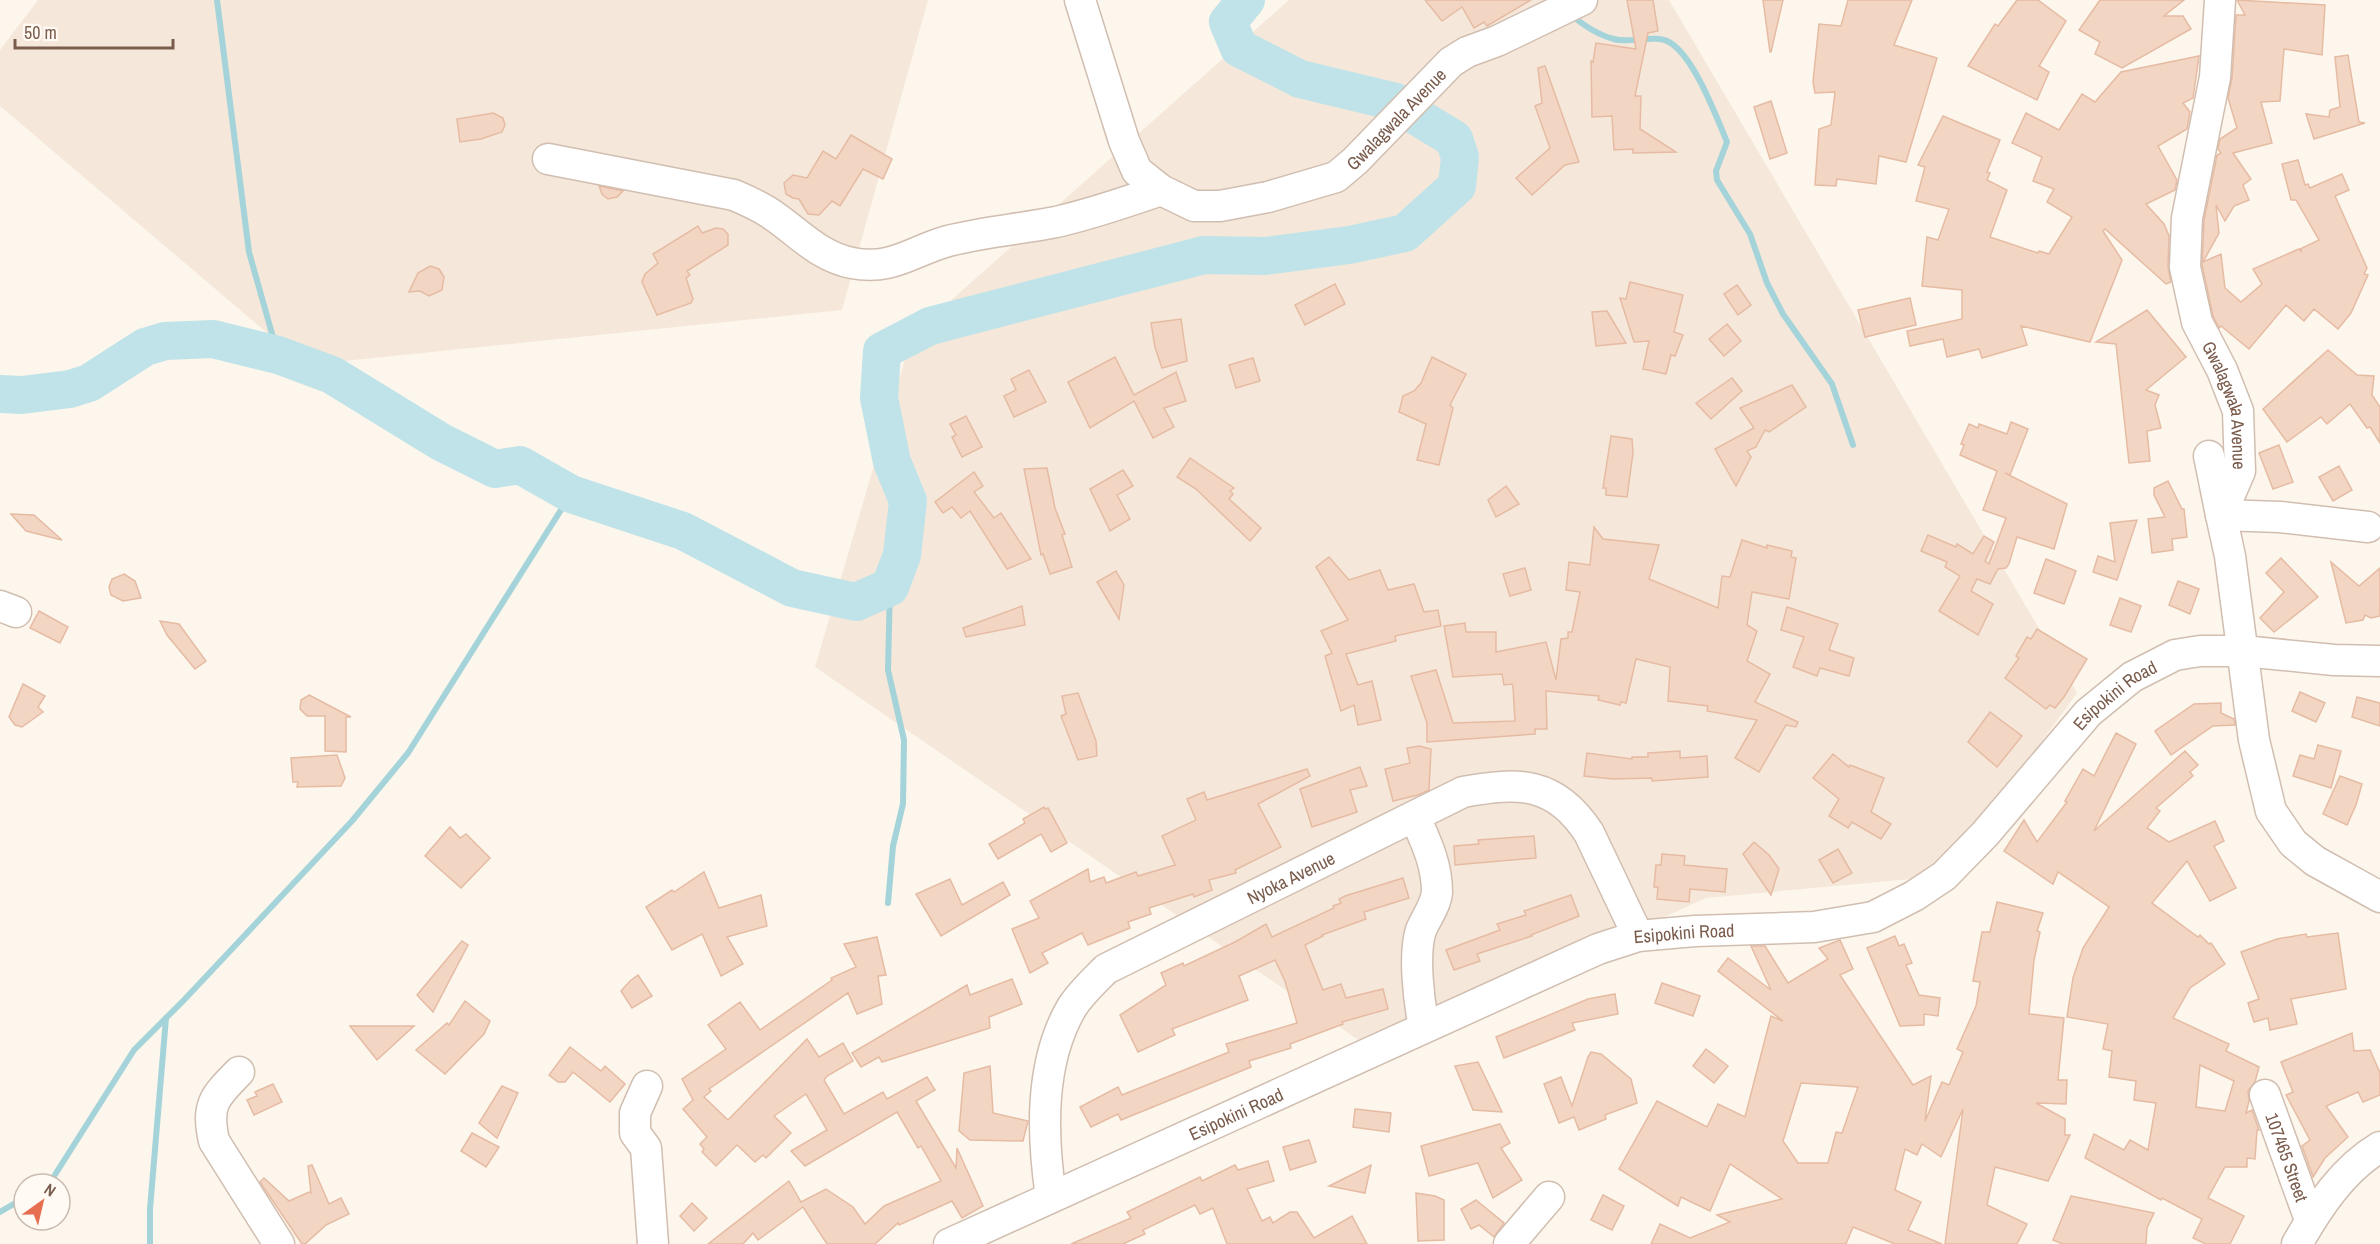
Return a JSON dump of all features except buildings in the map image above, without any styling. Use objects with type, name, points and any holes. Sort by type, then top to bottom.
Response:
[{"type":"street","name":"Gwalagwala Avenue","points":[[1080,0],[1128,151],[1137,171],[1161,190],[1194,206],[1220,206],[1268,197],[1336,177],[1355,161],[1451,62],[1467,52],[1497,41],[1582,0]]},
{"type":"street","name":"Gwalagwala Avenue","points":[[2220,0],[2215,77],[2187,218],[2185,267],[2197,321],[2222,370],[2238,411],[2240,471],[2220,515]]},
{"type":"street","points":[[548,159],[734,195],[775,217],[818,251],[850,263],[881,266],[946,242],[1056,222],[1161,190]]},
{"type":"street","points":[[2209,456],[2230,555],[2254,740],[2271,811],[2293,843],[2315,861],[2380,897]]},
{"type":"street","points":[[2220,515],[2280,517],[2368,527]]},
{"type":"street","name":"Esipokini Road","points":[[949,1244],[1598,949],[1638,936],[1695,931],[1814,927],[1873,917],[1914,896],[1944,876],[1985,834],[2088,713],[2132,677],[2175,655],[2199,651],[2243,651],[2334,660],[2380,661]]},
{"type":"street","name":"Nyoka Avenue","points":[[1051,1197],[1046,1160],[1046,1111],[1050,1069],[1061,1029],[1073,1006],[1106,969],[1463,792],[1501,785],[1541,790],[1553,796],[1580,819],[1589,833],[1638,936]]},
{"type":"street","points":[[1415,817],[1435,863],[1437,891],[1436,899],[1420,933],[1417,978],[1424,1027]]},
{"type":"street","points":[[239,1072],[213,1101],[211,1126],[214,1141],[279,1244]]},
{"type":"street","points":[[647,1086],[635,1113],[635,1133],[646,1148],[653,1244]]},
{"type":"street","name":"107465 Street","points":[[2265,1095],[2303,1232]]},
{"type":"street","points":[[2303,1232],[2339,1181],[2367,1155],[2380,1147]]},
{"type":"street","points":[[1509,1244],[1549,1197]]},
{"type":"shaded area","points":[[38,0],[928,0],[842,310],[305,365],[0,106],[0,50]]},
{"type":"shaded area","points":[[1289,0],[1669,0],[2077,693],[1944,876],[1706,898],[1373,1050],[815,667],[912,335]]},
{"type":"waterway","points":[[217,0],[249,252],[278,355]]},
{"type":"waterway","points":[[1230,0],[1242,6]]},
{"type":"waterway","points":[[1246,0],[1228,22],[1239,48],[1300,79],[1396,102]]},
{"type":"waterway","points":[[1570,14],[1591,29],[1614,39],[1656,39],[1669,42],[1687,60],[1703,88],[1727,142],[1716,171],[1717,180],[1750,234],[1767,283],[1783,314],[1832,384],[1853,445]]},
{"type":"waterway","points":[[0,394],[22,395],[70,389],[89,383],[145,347],[165,341],[213,339],[278,355],[332,375],[441,442],[495,469],[520,465],[571,494],[683,531],[792,588],[856,602],[890,587],[902,555],[908,501],[892,462],[879,398],[882,351],[930,326],[1204,255],[1265,256],[1349,245],[1405,233],[1457,186],[1460,157],[1454,139],[1416,116]]},
{"type":"waterway","points":[[57,1172],[134,1050],[352,821],[408,753],[571,494]]},
{"type":"waterway","points":[[888,903],[893,846],[903,804],[904,740],[888,670],[890,587]]},
{"type":"waterway","points":[[150,1244],[150,1209],[166,1018]]},
{"type":"waterway","points":[[0,1212],[12,1205]]}]
